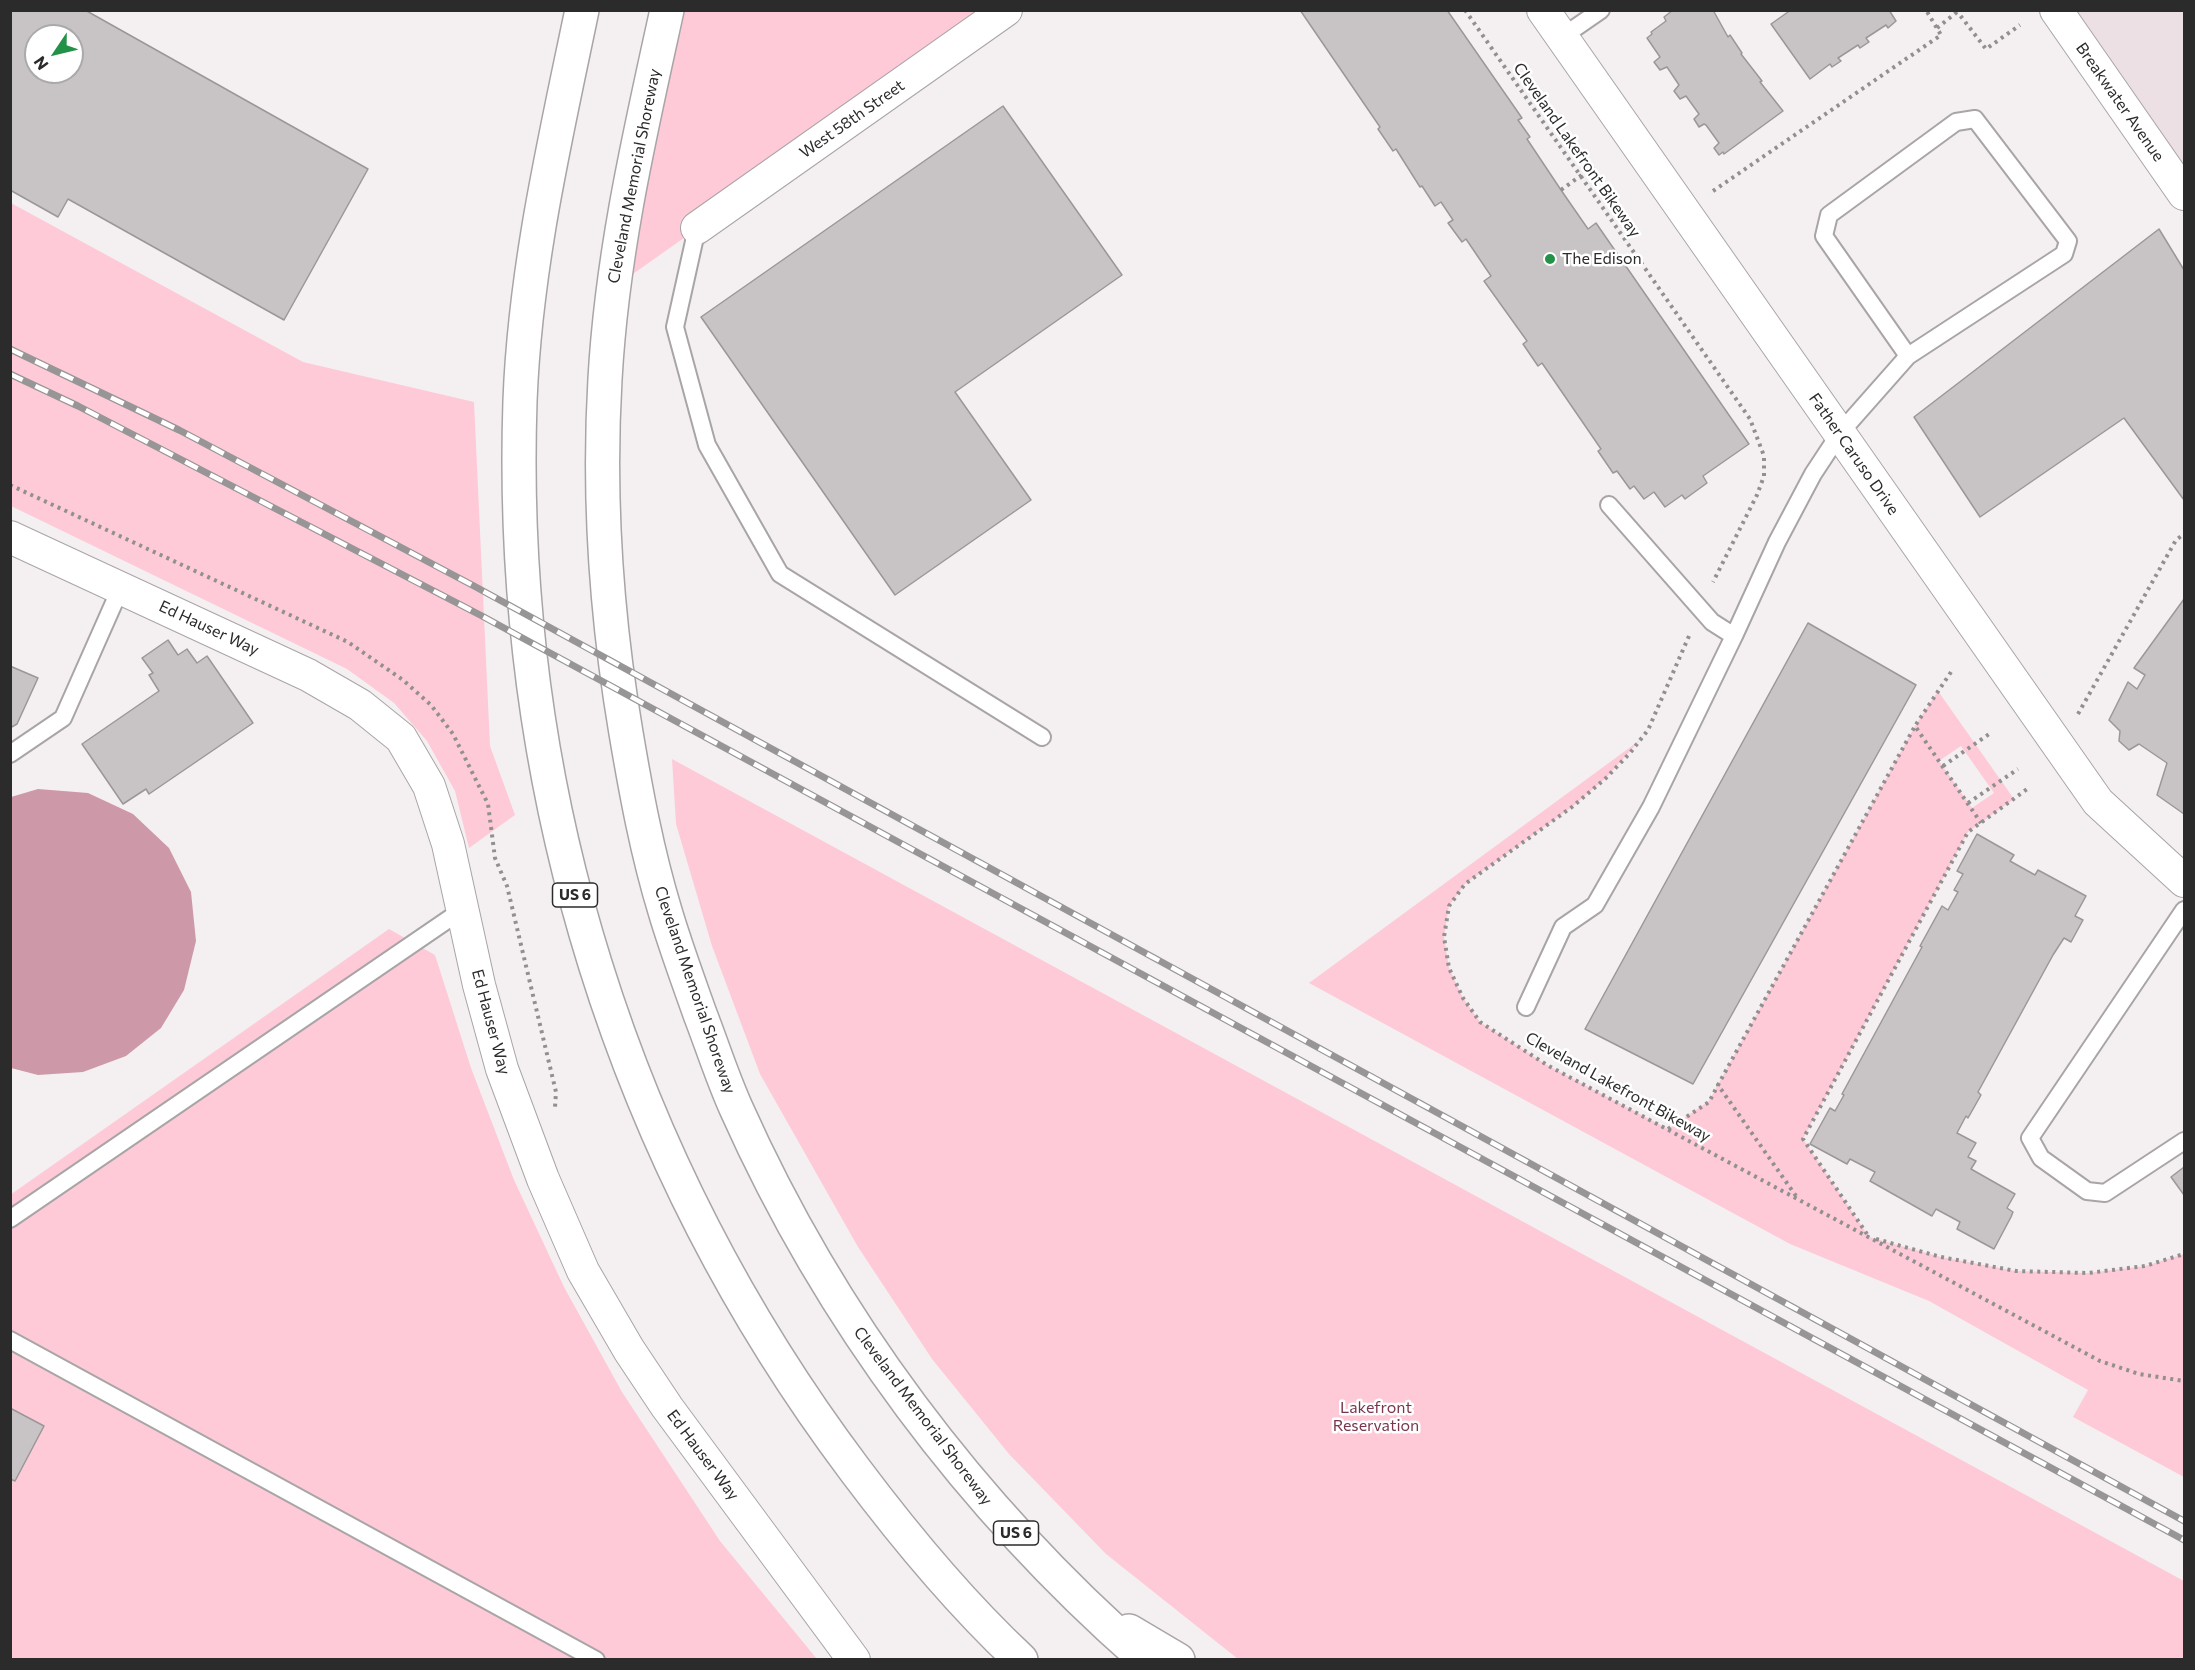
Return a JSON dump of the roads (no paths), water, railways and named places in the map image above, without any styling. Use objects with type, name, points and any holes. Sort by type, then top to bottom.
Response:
[{"type":"highway","name":"US 6","points":[[582,10],[556,125],[532,265],[520,397],[519,469],[522,561],[532,678],[555,814],[572,883],[610,1010],[659,1140],[719,1261],[755,1323],[831,1438],[876,1498],[917,1548],[1021,1659]]},
{"type":"highway","name":"Cleveland Memorial Shoreway","points":[[667,10],[640,128],[621,233],[608,335],[603,432],[607,574],[614,659],[632,772],[662,899],[685,973],[736,1107],[796,1228],[829,1285],[866,1341],[950,1457],[993,1509],[1086,1606],[1146,1659]]},
{"type":"highway","points":[[1086,1606],[1178,1659]]},
{"type":"street","name":"West 58th Street","points":[[697,228],[1006,10]]},
{"type":"street","name":"Father Caruso Drive","points":[[1543,10],[1840,433],[1942,583],[2098,802],[2181,868]]},
{"type":"street","name":"Breakwater Avenue","points":[[2056,10],[2184,194]]},
{"type":"street","name":"Ed Hauser Way","points":[[10,537],[308,675],[360,705],[401,738],[429,786],[448,843],[479,985],[502,1069],[543,1179],[583,1271],[628,1350],[667,1407],[854,1659]]},
{"type":"lane","points":[[1562,37],[1601,10]]},
{"type":"lane","points":[[1526,1007],[1563,927],[1595,904],[1651,807],[1777,542],[1813,474],[1840,433],[1908,356],[2064,254],[2068,241],[1976,119],[1956,122],[1829,216],[1824,236],[1908,356]]},
{"type":"lane","points":[[697,228],[675,327],[707,445],[780,574],[1042,737]]},
{"type":"lane","points":[[1609,505],[1712,622],[1734,636]]},
{"type":"lane","points":[[10,754],[63,718],[120,587]]},
{"type":"lane","points":[[10,1219],[462,910]]},
{"type":"lane","points":[[2184,910],[2030,1138],[2041,1158],[2087,1191],[2105,1193],[2184,1141]]},
{"type":"lane","points":[[10,1340],[596,1659]]},
{"type":"railway","points":[[10,349],[179,430],[474,586],[2184,1521]]},
{"type":"railway","points":[[10,374],[78,406],[482,616],[2184,1540]]},
{"type":"place","name":"The Edison","points":[[1550,259]]},
{"type":"park label","name":"Lakefront Reservation","points":[[1376,1417]]}]
